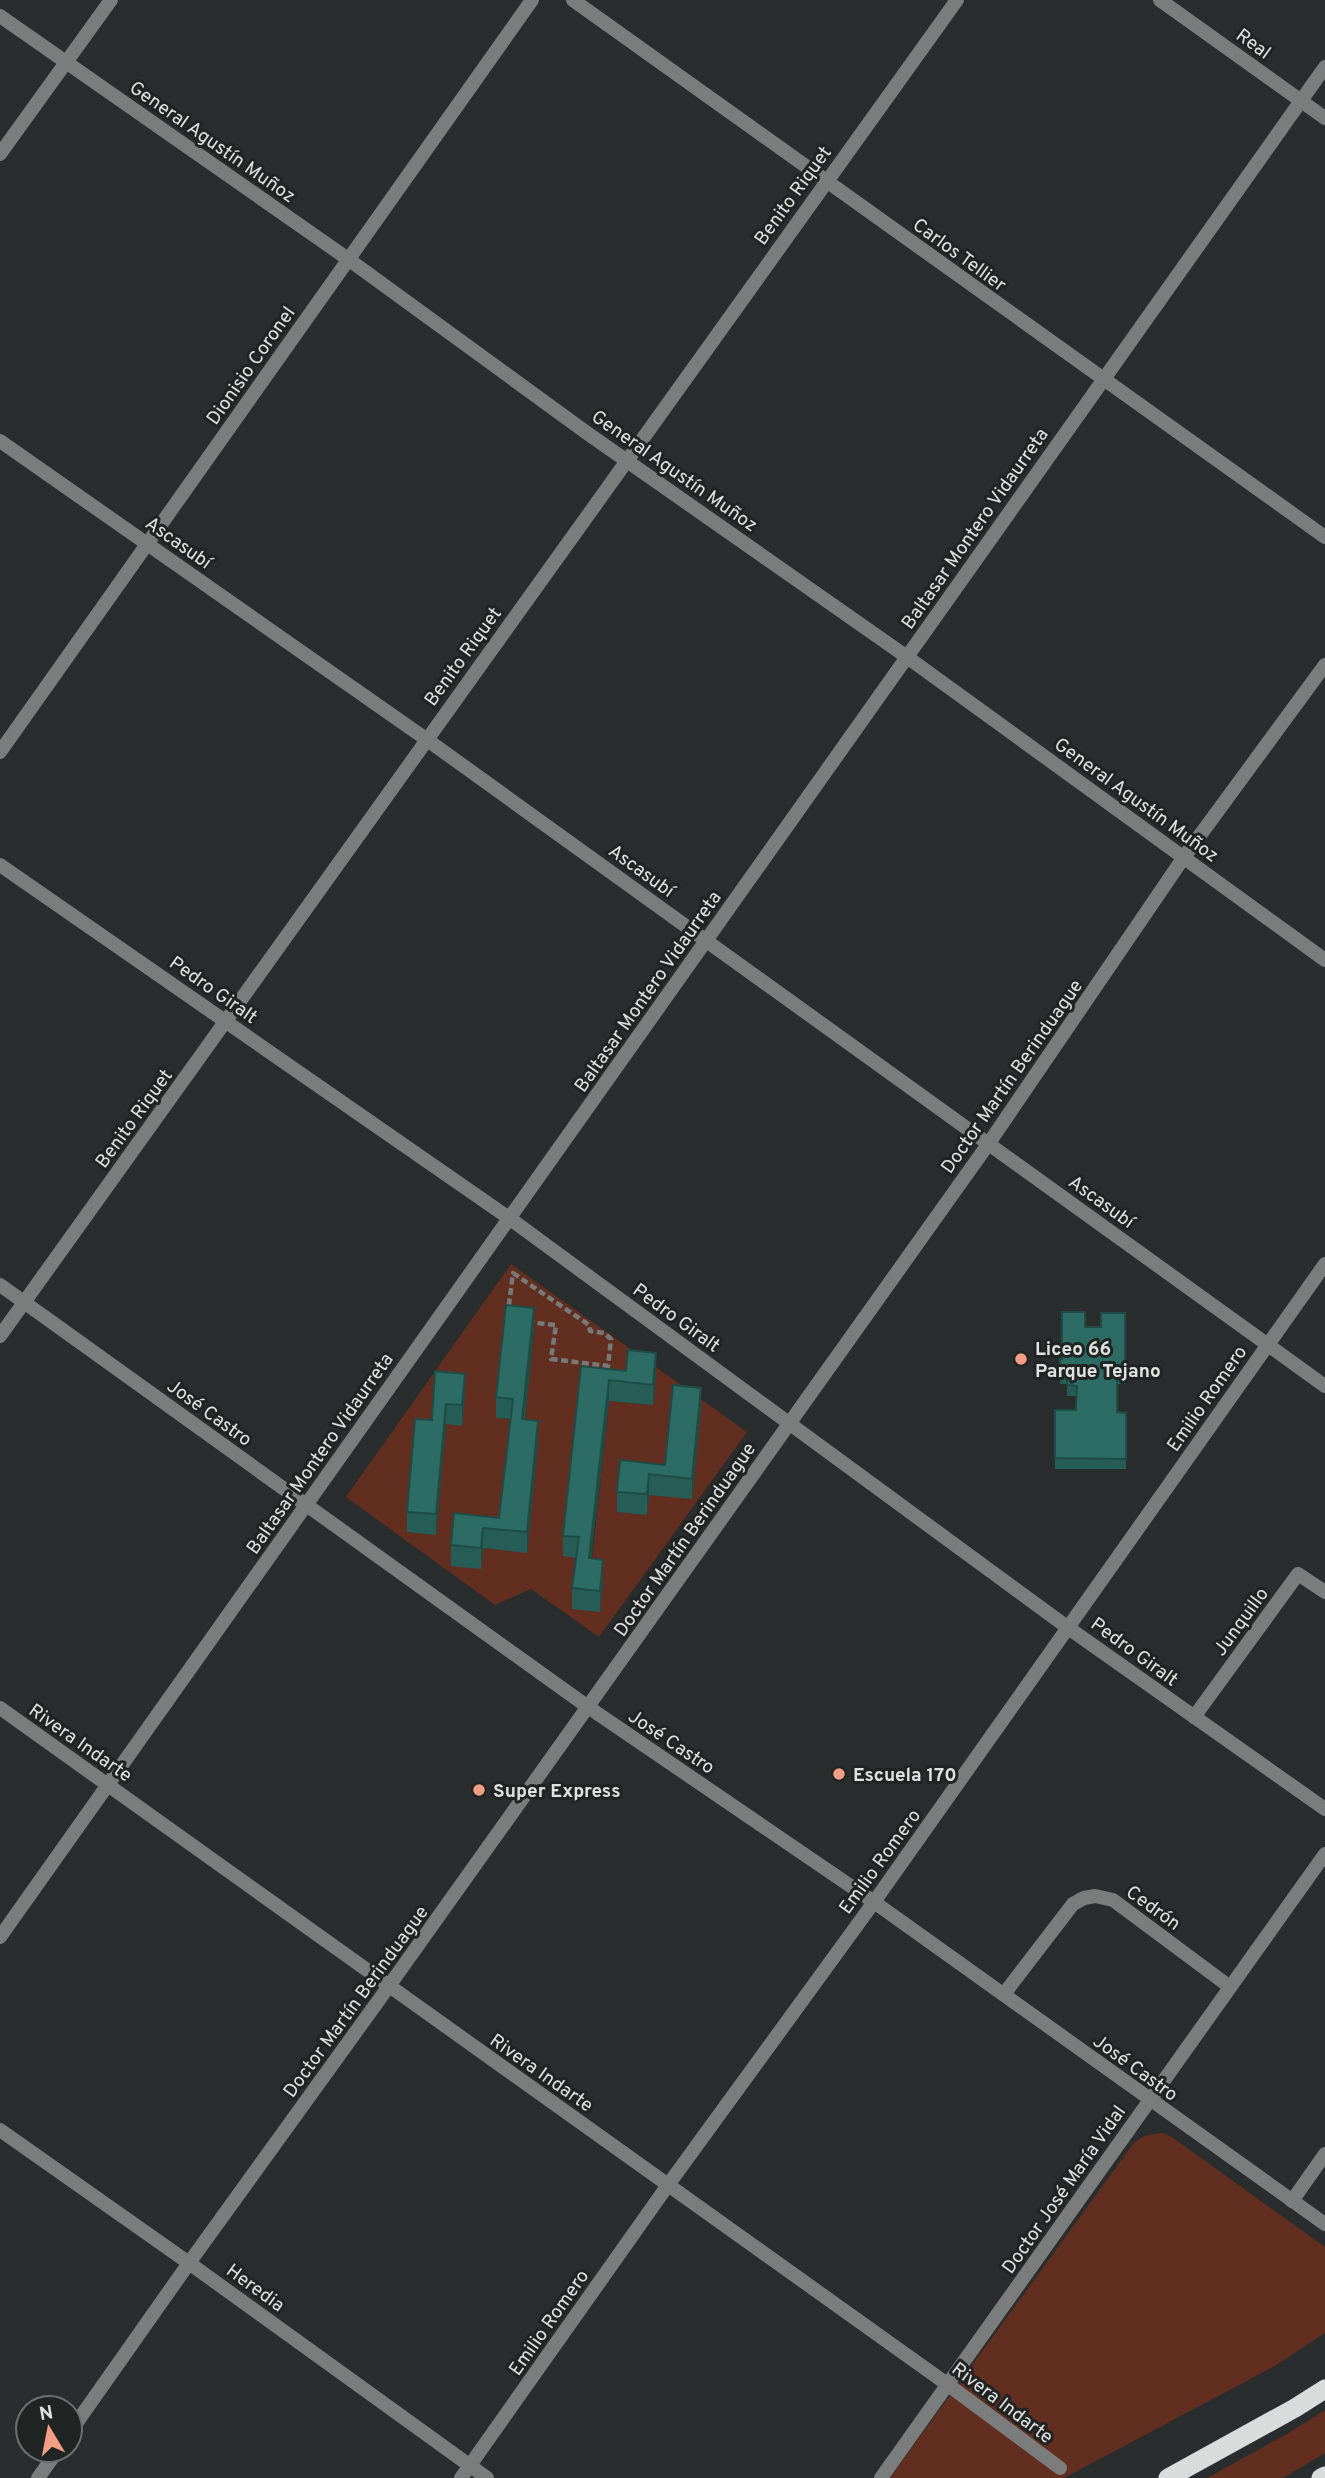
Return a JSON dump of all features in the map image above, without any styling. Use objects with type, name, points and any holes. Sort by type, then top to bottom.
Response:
[{"type":"highway","points":[[1168,2478],[1325,2389]]},
{"type":"street","points":[[0,155],[111,0]]},
{"type":"street","name":"Dionisio Coronel","points":[[0,752],[532,0]]},
{"type":"street","name":"Carlos Tellier","points":[[573,0],[1325,537]]},
{"type":"street","name":"Benito Riquet","points":[[0,1336],[957,0]]},
{"type":"street","name":"Real","points":[[1160,0],[1325,118]]},
{"type":"street","name":"General Agustín Muñoz","points":[[0,16],[348,259],[1325,960]]},
{"type":"street","name":"Baltasar Montero Vidaurreta","points":[[0,1937],[1325,67]]},
{"type":"street","name":"Ascasubí","points":[[0,442],[426,740],[1325,1386]]},
{"type":"street","name":"Doctor Martín Berinduague","points":[[84,2412],[989,1143],[1184,857],[1325,665]]},
{"type":"street","name":"Pedro Giralt","points":[[0,865],[509,1218],[1067,1627],[1325,1809]]},
{"type":"street","name":"Emilio Romero","points":[[466,2472],[668,2185],[874,1902],[1325,1264]]},
{"type":"street","name":"José Castro","points":[[0,1285],[588,1707],[874,1902],[1325,2224]]},
{"type":"street","name":"Junquillo","points":[[1194,1717],[1298,1574],[1325,1592]]},
{"type":"street","name":"Rivera Indarte","points":[[0,1708],[947,2384],[1060,2468]]},
{"type":"street","name":"Doctor José María Vidal","points":[[881,2478],[1325,1854]]},
{"type":"street","name":"Cedrón","points":[[1004,1994],[1073,1904],[1095,1896],[1113,1900],[1230,1987]]},
{"type":"street","name":"Heredia","points":[[0,2130],[189,2263],[466,2472],[487,2478]]},
{"type":"street","points":[[1292,2201],[1325,2154]]},
{"type":"path","points":[[513,1273],[589,1325],[590,1331],[604,1333],[611,1339],[608,1366],[551,1359],[556,1325],[507,1320],[511,1275],[513,1273]]},
{"type":"shaded area","points":[[511,1264],[747,1432],[599,1637],[531,1589],[495,1605],[346,1497]],"holes":[[[534,1329],[523,1440],[538,1442],[527,1552],[483,1548],[480,1569],[454,1534],[499,1538],[513,1420],[496,1417]],[[656,1374],[653,1405],[609,1401],[592,1559],[564,1556],[610,1390]],[[435,1392],[446,1424],[436,1534],[432,1423]],[[620,1481],[665,1486],[649,1495],[646,1515]]]},
{"type":"shaded area","points":[[1163,2133],[1325,2247],[1325,2333],[1273,2367],[1064,2478],[890,2478],[1133,2144],[1147,2136]]},
{"type":"shaded area","points":[[1325,2410],[1325,2453],[1283,2478],[1207,2478],[1287,2434]]},
{"type":"building","points":[[506,1305],[534,1308],[522,1419],[538,1421],[527,1532],[483,1528],[481,1548],[451,1545],[454,1513],[499,1518],[513,1399],[496,1397]]},
{"type":"building","points":[[1062,1312],[1085,1312],[1085,1327],[1101,1327],[1101,1313],[1125,1313],[1125,1373],[1117,1373],[1117,1412],[1126,1413],[1126,1459],[1055,1458],[1055,1410],[1076,1410],[1077,1386],[1067,1385],[1067,1373],[1060,1373]]},
{"type":"building","points":[[628,1350],[656,1353],[653,1385],[609,1380],[589,1558],[603,1560],[600,1591],[572,1588],[579,1537],[563,1536],[581,1366],[626,1371]]},
{"type":"building","points":[[435,1371],[465,1374],[462,1405],[446,1404],[436,1514],[407,1512],[415,1419],[432,1420]]},
{"type":"building","points":[[673,1385],[701,1388],[692,1479],[649,1474],[647,1494],[617,1492],[620,1460],[665,1465]]},
{"type":"place","name":"Liceo 66 Parque Tejano","points":[[1021,1359]]},
{"type":"place","name":"Escuela 170","points":[[839,1774]]},
{"type":"place","name":"Super Express","points":[[479,1790]]}]
